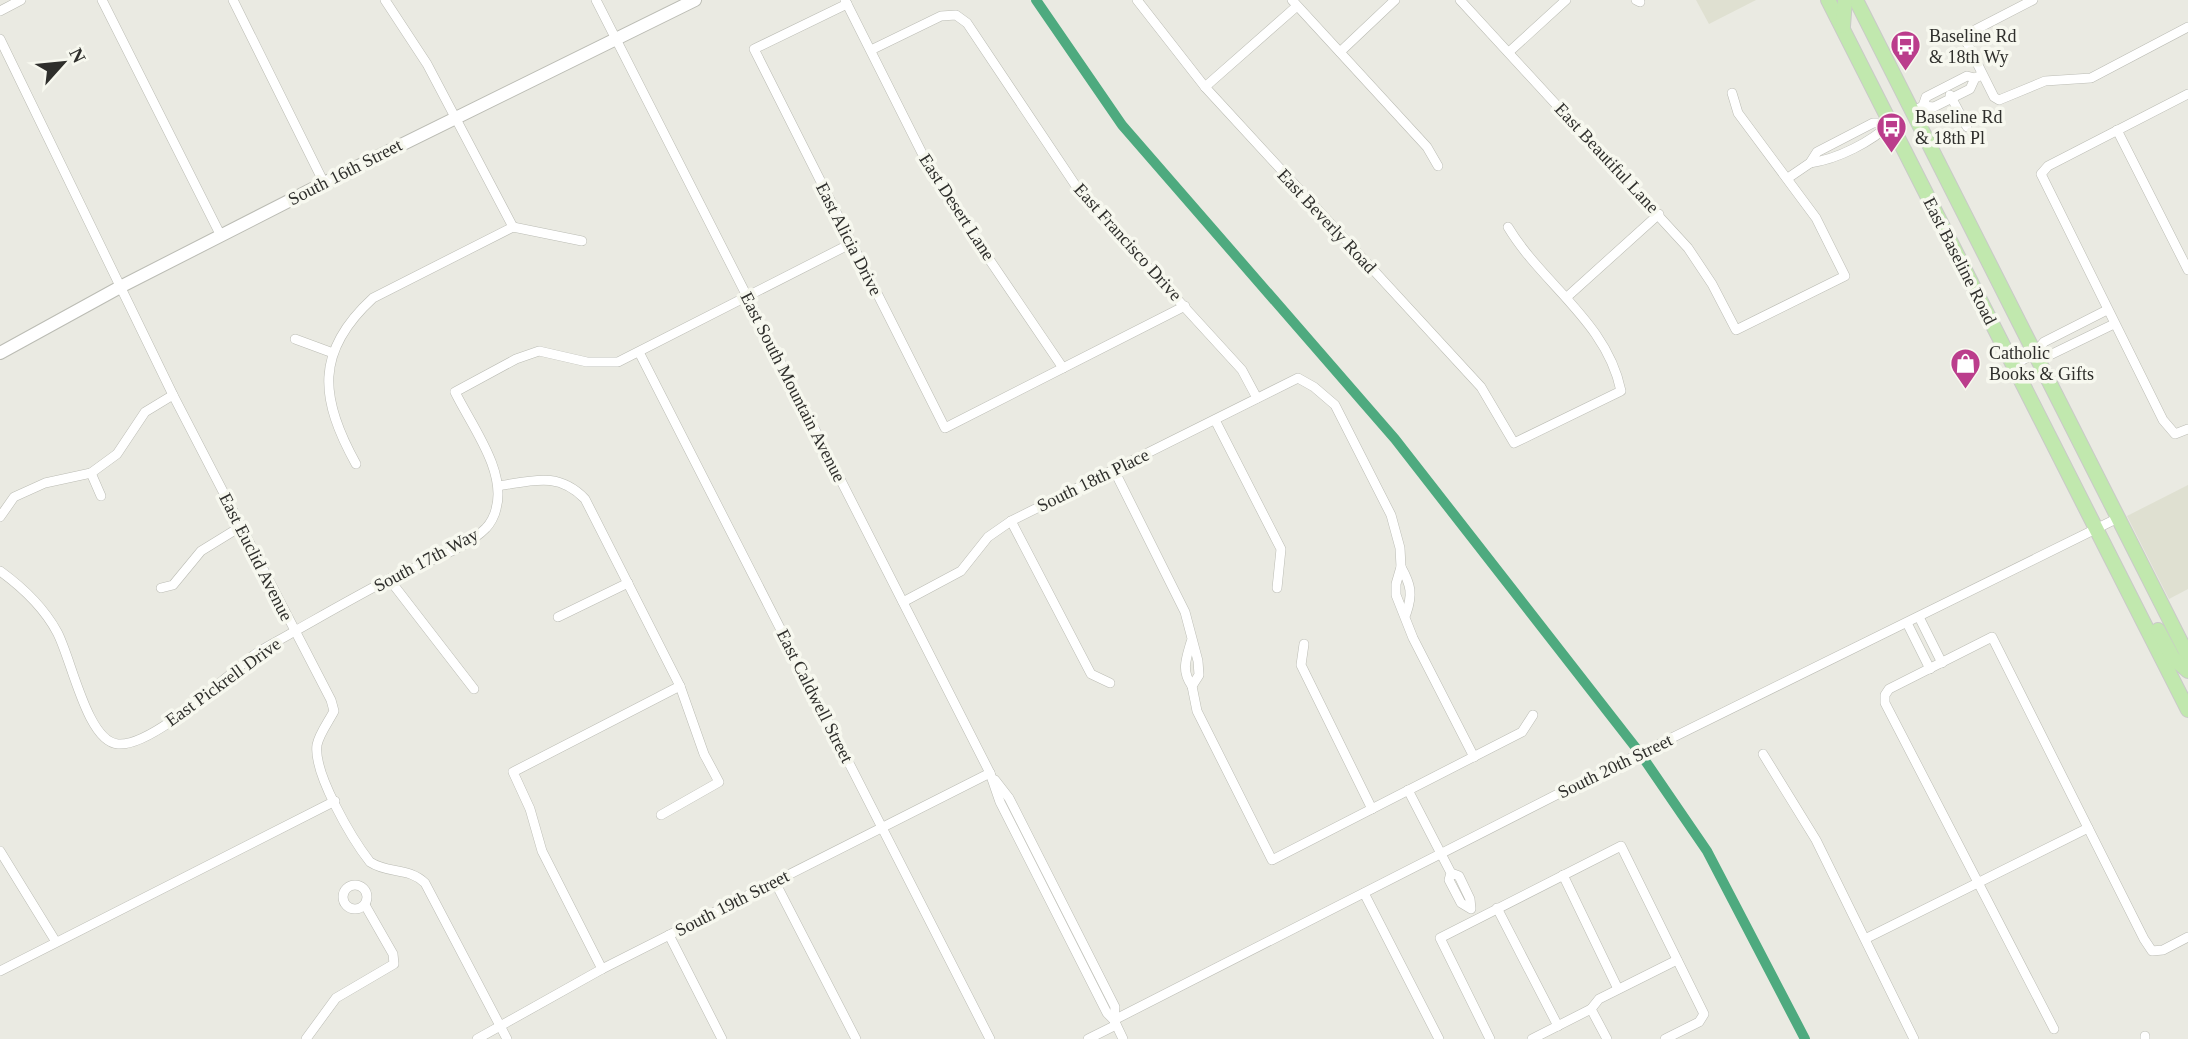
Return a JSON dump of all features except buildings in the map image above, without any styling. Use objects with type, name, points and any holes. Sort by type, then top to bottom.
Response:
[{"type":"main road","name":"South 16th Street","points":[[0,353],[122,286],[324,183],[695,0]]},
{"type":"main road","name":"East Baseline Road","points":[[1828,0],[2188,709]]},
{"type":"main road","points":[[1843,29],[1845,0]]},
{"type":"main road","name":"East Baseline Road","points":[[1856,0],[1918,109],[2034,354],[2188,656]]},
{"type":"main road","points":[[1891,123],[1918,109]]},
{"type":"main road","points":[[2126,587],[2147,610],[2176,662],[2188,671]]},
{"type":"street","points":[[0,11],[21,0]]},
{"type":"street","points":[[102,0],[221,236]]},
{"type":"street","points":[[233,0],[324,183]]},
{"type":"street","points":[[385,0],[428,64],[513,227]]},
{"type":"street","name":"East South Mountain Avenue","points":[[596,0],[990,773],[1009,798],[1115,1007],[1115,1022],[1123,1039]]},
{"type":"street","name":"East Beverly Road","points":[[1137,0],[1205,87],[1481,387],[1514,443],[1622,391],[1605,348],[1567,297]]},
{"type":"street","points":[[1340,52],[1395,0]]},
{"type":"street","name":"East Beautiful Lane","points":[[1460,0],[1659,214],[1712,284],[1735,330],[1845,276],[1816,218],[1788,178]]},
{"type":"street","points":[[1509,52],[1566,0]]},
{"type":"street","points":[[2033,0],[1970,32],[1967,43],[1979,77],[1999,100],[2038,83],[2091,78],[2188,27]]},
{"type":"street","name":"East Alicia Drive","points":[[846,2],[754,49],[945,428],[1063,368]]},
{"type":"street","name":"East Desert Lane","points":[[846,2],[936,181],[1063,368]]},
{"type":"street","points":[[1205,87],[1295,3],[1427,147],[1437,166]]},
{"type":"street","name":"East Francisco Drive","points":[[871,50],[941,16],[956,15],[967,23],[1082,195],[1242,370],[1257,398]]},
{"type":"street","name":"East Euclid Avenue","points":[[0,39],[173,395],[334,711],[317,744],[319,766],[335,801],[370,862],[379,868],[411,872],[425,883],[507,1039]]},
{"type":"street","points":[[1918,109],[1926,97],[1967,76],[1979,77]]},
{"type":"street","points":[[1918,109],[1934,107],[1970,89],[1979,77]]},
{"type":"street","points":[[1947,87],[1967,127]]},
{"type":"street","points":[[1732,93],[1738,113],[1788,178],[1810,163],[1817,152],[1841,139],[1873,123],[1891,123]]},
{"type":"street","points":[[2188,94],[2048,166],[2041,174],[2163,420],[2175,434],[2188,429]]},
{"type":"street","points":[[1810,163],[1825,161],[1880,134],[1891,123]]},
{"type":"street","points":[[2117,130],[2188,270]]},
{"type":"street","points":[[1841,139],[1846,150]]},
{"type":"street","points":[[1507,227],[1518,244],[1567,297],[1659,214]]},
{"type":"street","points":[[356,464],[337,429],[330,408],[329,381],[333,353],[355,315],[373,298],[513,227],[582,241]]},
{"type":"street","points":[[661,815],[719,782],[704,754],[680,686],[585,499],[573,486],[543,480],[498,486],[494,470],[455,392],[516,359],[539,351],[601,363],[618,362],[640,354],[852,243]]},
{"type":"street","points":[[1063,368],[1185,306]]},
{"type":"street","points":[[2012,365],[2034,354],[2044,342],[2108,310]]},
{"type":"street","points":[[2034,354],[2050,355],[2114,324]]},
{"type":"street","points":[[2073,328],[2080,341]]},
{"type":"street","points":[[295,339],[333,353]]},
{"type":"street","name":"East Caldwell Street","points":[[640,354],[990,1039]]},
{"type":"street","name":"South 18th Place","points":[[903,602],[961,571],[988,537],[1012,521],[1298,378],[1314,387],[1335,405],[1391,515],[1401,567]]},
{"type":"street","points":[[0,517],[15,497],[46,483],[91,473],[117,454],[145,412],[173,395]]},
{"type":"street","points":[[1215,420],[1281,549],[1277,588]]},
{"type":"street","points":[[1114,470],[1185,612],[1191,642],[1185,661],[1185,676],[1192,686],[1197,711],[1272,860],[1522,732],[1533,715]]},
{"type":"street","points":[[91,473],[101,496]]},
{"type":"street","name":"South 17th Way","points":[[295,631],[389,579],[471,539],[487,527],[496,509],[498,486]]},
{"type":"street","name":"South 20th Street","points":[[1088,1039],[1115,1022],[1441,854],[2118,518]]},
{"type":"street","points":[[1012,521],[1091,674],[1110,683]]},
{"type":"street","points":[[161,588],[173,585],[201,551],[240,527]]},
{"type":"street","points":[[1401,567],[1410,583],[1412,598],[1406,614]]},
{"type":"street","points":[[1401,567],[1396,595],[1406,614],[1413,638],[1474,757]]},
{"type":"street","name":"East Pickrell Drive","points":[[0,570],[36,603],[57,631],[74,669],[88,716],[105,739],[119,744],[139,739],[197,704],[254,656],[295,631]]},
{"type":"street","points":[[389,579],[474,689]]},
{"type":"street","points":[[558,617],[628,583]]},
{"type":"street","points":[[1919,617],[1942,663]]},
{"type":"street","points":[[1907,623],[1930,669]]},
{"type":"street","points":[[2054,1029],[1885,703],[1885,695],[1889,689],[1992,637],[2152,951],[2163,950],[2188,937]]},
{"type":"street","points":[[1304,644],[1301,665],[1373,808]]},
{"type":"street","points":[[602,969],[542,851],[513,772],[680,686]]},
{"type":"street","points":[[1763,754],[1816,840],[1867,938],[1914,1039]]},
{"type":"street","name":"South 19th Street","points":[[477,1039],[602,969],[990,773]]},
{"type":"street","points":[[1408,790],[1451,873],[1449,880],[1455,892],[1461,903],[1471,909],[1476,919]]},
{"type":"street","points":[[0,971],[335,801]]},
{"type":"street","points":[[1867,938],[2088,828]]},
{"type":"street","points":[[1490,1039],[1440,939],[1621,846],[1704,1014],[1699,1022],[1665,1039]]},
{"type":"street","points":[[0,851],[56,942]]},
{"type":"street","points":[[1563,875],[1618,989]]},
{"type":"street","points":[[775,882],[856,1039]]},
{"type":"street","points":[[1364,893],[1439,1039]]},
{"type":"street","points":[[306,1039],[336,999],[394,964],[393,954],[365,905]]},
{"type":"street","points":[[1497,908],[1558,1026]]},
{"type":"street","points":[[669,935],[722,1039]]},
{"type":"street","points":[[1532,1039],[1591,1009],[1599,999],[1676,960]]},
{"type":"street","points":[[1591,1009],[1607,1039]]},
{"type":"shaded area","points":[[1696,0],[1756,0],[1709,24]]},
{"type":"shaded area","points":[[2188,485],[2188,589],[2169,599],[2127,516]]},
{"type":"waterway","points":[[1036,0],[1122,125],[1395,439],[1636,748]]},
{"type":"waterway","points":[[1644,759],[1707,851],[1805,1039]]},
{"type":"place","name":"Baseline Rd & 18th Wy","points":[[1906,73]]},
{"type":"place","name":"Baseline Rd & 18th Pl","points":[[1892,154]]},
{"type":"place","name":"Catholic Books & Gifts","points":[[1966,390]]}]
